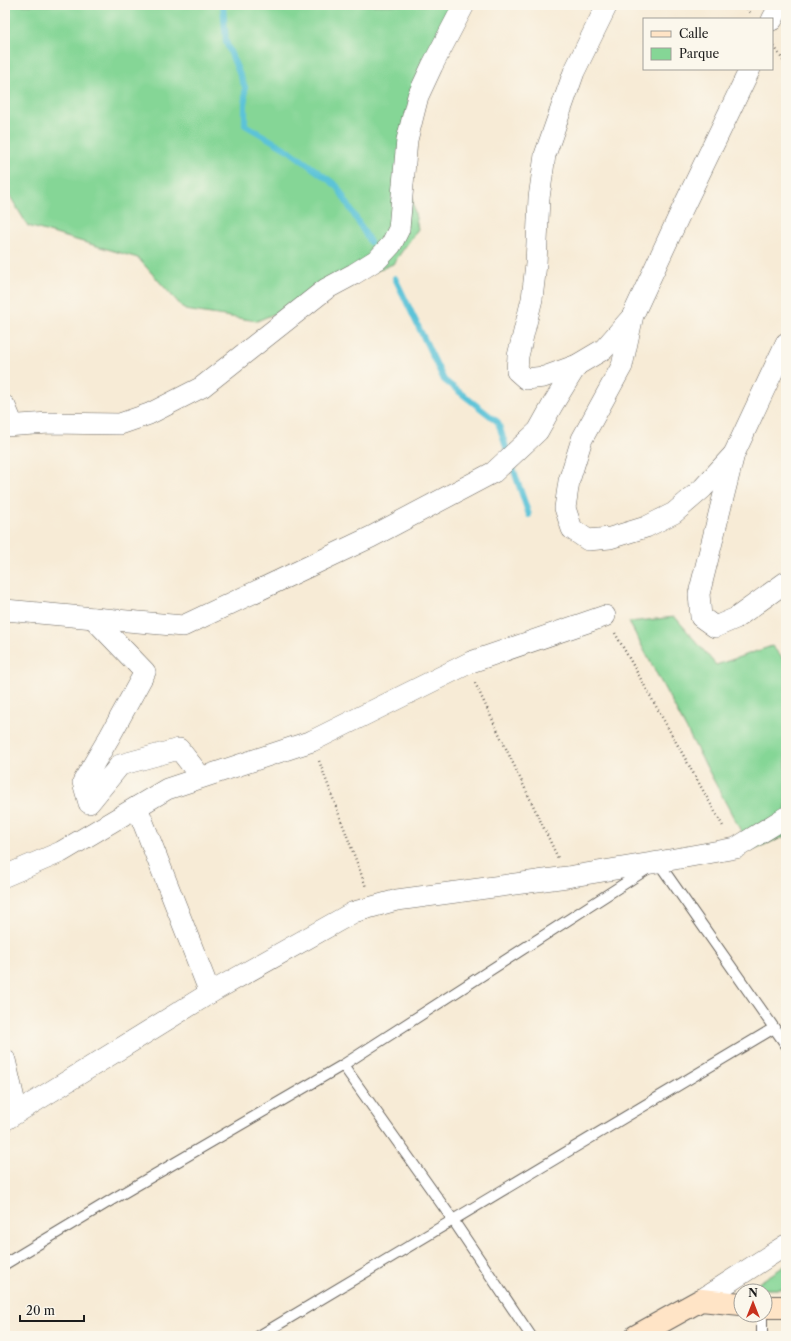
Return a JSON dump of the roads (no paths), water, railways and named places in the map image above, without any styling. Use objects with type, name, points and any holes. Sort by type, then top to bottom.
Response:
[{"type":"street","points":[[5,406],[9,425],[49,422],[120,424],[149,414],[202,387],[326,289],[378,259],[391,245],[399,230],[407,140],[418,96],[464,5]]},
{"type":"street","points":[[607,5],[574,72],[545,155],[539,198],[536,264],[532,299],[518,356],[517,371],[526,379],[544,377],[577,364],[604,349],[633,315]]},
{"type":"street","points":[[773,18],[780,5]]},
{"type":"street","points":[[734,454],[703,488],[674,513],[646,527],[610,538],[588,540],[572,529],[565,508],[569,481],[582,439],[622,366],[633,315],[678,216],[750,70]]},
{"type":"street","points":[[786,343],[734,454],[700,594],[702,617],[715,627],[736,618],[786,582]]},
{"type":"street","points":[[5,610],[183,626],[371,537],[494,472],[538,431],[577,364]]},
{"type":"street","points":[[5,876],[61,852],[167,789],[312,742],[467,665],[605,616]]},
{"type":"street","points":[[93,618],[145,672],[110,736],[82,782],[89,803],[120,765],[179,749],[201,777]]},
{"type":"street","points":[[137,806],[210,993]]},
{"type":"street","points":[[5,1060],[11,1116],[210,993],[354,912],[397,900],[567,876],[736,848],[786,817]]},
{"type":"street","points":[[636,1336],[701,1300],[786,1245]]},
{"type":"street","points":[[701,1300],[733,1303]]},
{"type":"street","points":[[773,1307],[786,1307]]},
{"type":"lane","points":[[5,1264],[113,1199],[343,1065],[658,862],[786,1045]]},
{"type":"lane","points":[[258,1336],[774,1028]]},
{"type":"lane","points":[[343,1065],[453,1220],[531,1336]]},
{"type":"lane","points":[[762,1323],[762,1336]]},
{"type":"waterway","points":[[223,5],[226,42],[245,87],[245,125],[291,152],[337,186],[370,242]]},
{"type":"waterway","points":[[395,278],[444,380],[498,422],[508,453]]},
{"type":"waterway","points":[[511,462],[529,515]]}]
